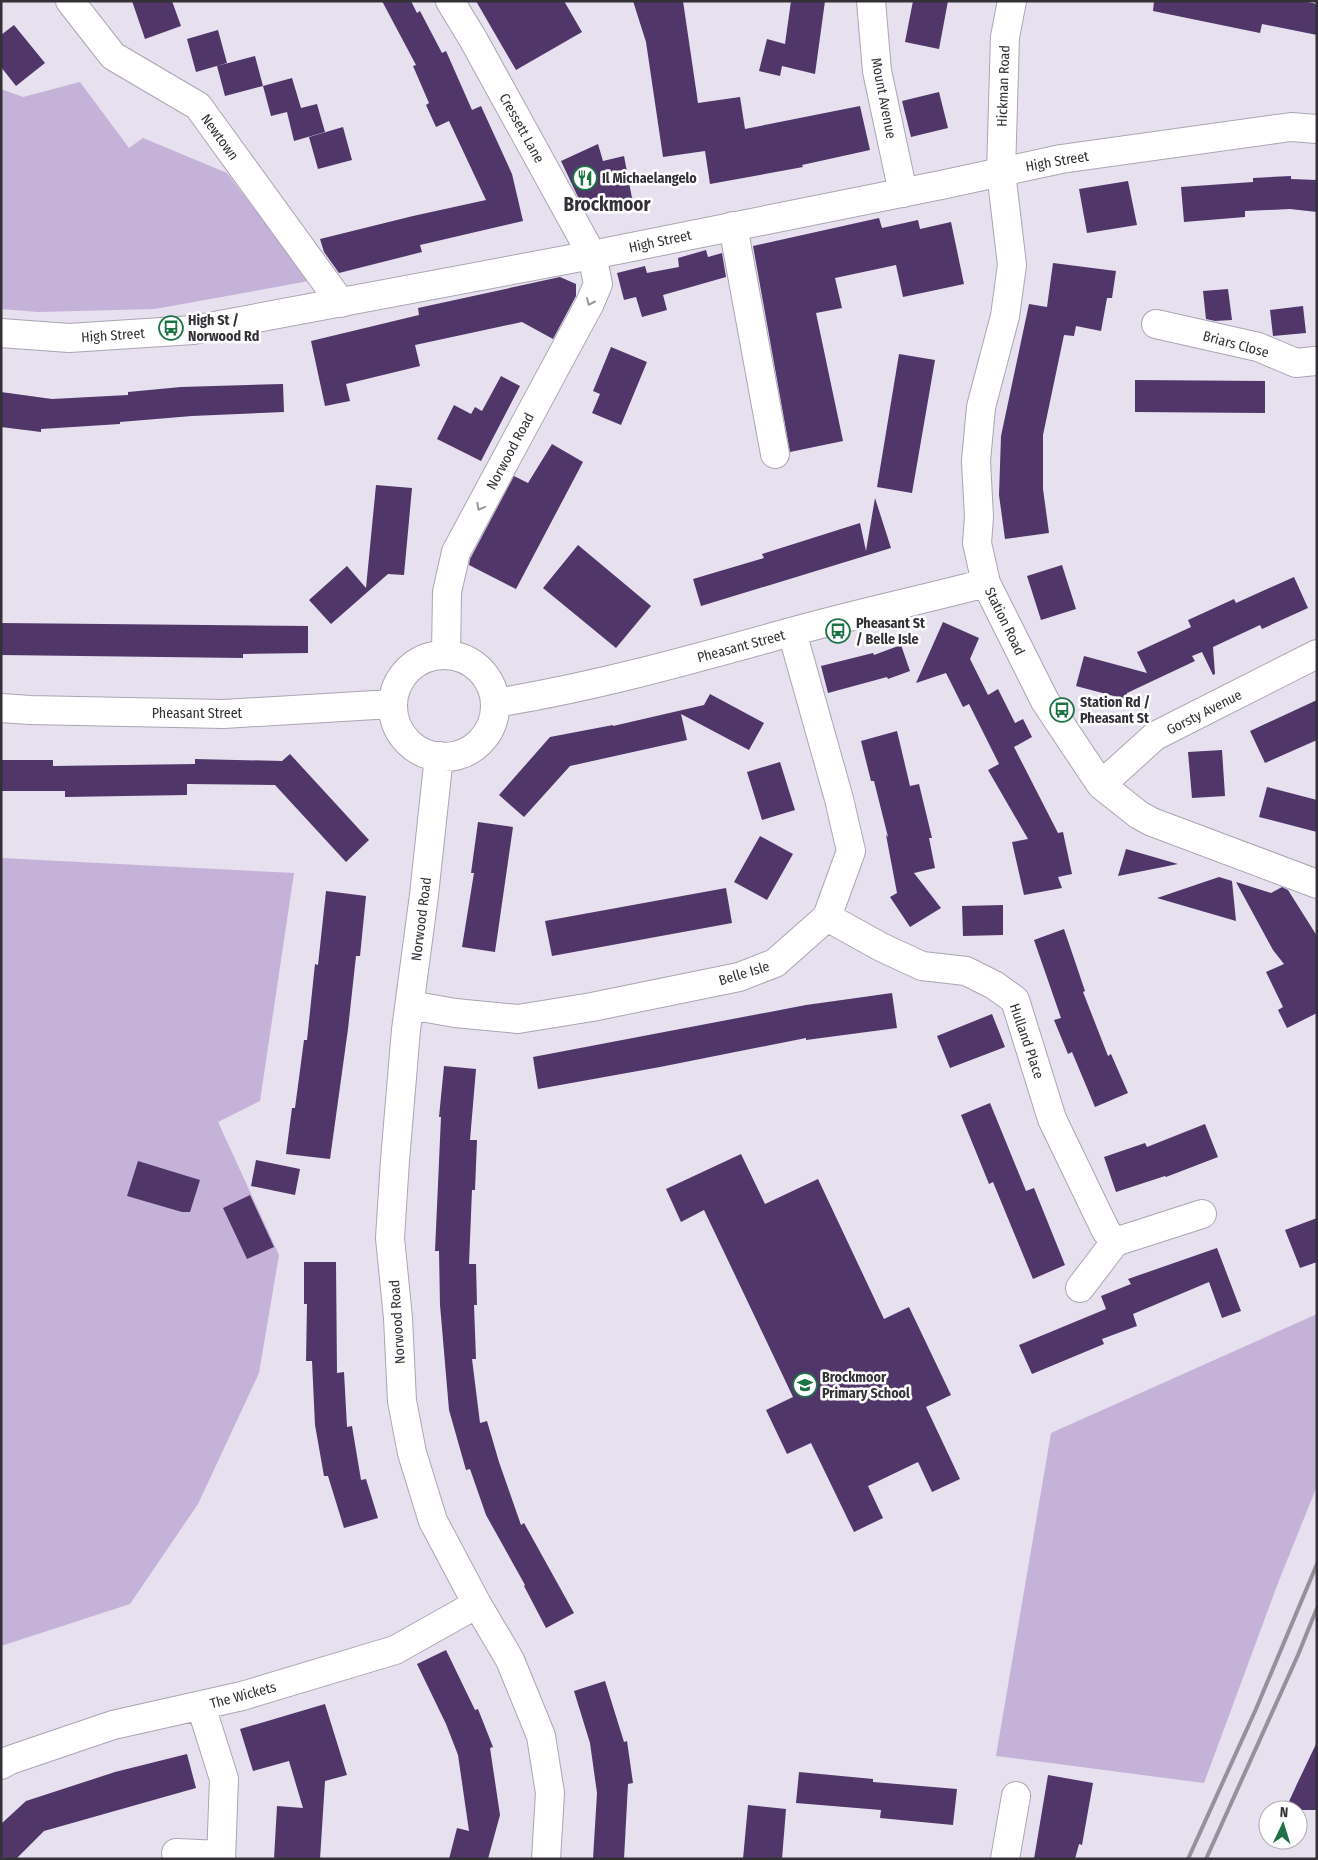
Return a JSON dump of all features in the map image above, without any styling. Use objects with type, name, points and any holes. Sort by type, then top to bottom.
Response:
[{"type":"street","name":"Newtown","points":[[70,1],[113,56],[198,106],[341,303]]},
{"type":"street","name":"Cressett Lane","points":[[450,1],[592,255]]},
{"type":"street","name":"Mount Avenue","points":[[871,1],[877,72],[903,193]]},
{"type":"street","name":"Hickman Road","points":[[1001,172],[1005,37],[1012,1]]},
{"type":"street","name":"High Street","points":[[1,334],[68,338],[193,330],[592,255],[903,193],[1061,159],[1282,128],[1317,129]]},
{"type":"street","name":"Station Road","points":[[1001,172],[1012,265],[1005,316],[981,406],[976,460],[979,517],[977,542],[986,584],[1045,701],[1102,785],[1140,815],[1152,822],[1317,884]]},
{"type":"street","points":[[733,226],[775,454]]},
{"type":"street","name":"Norwood Road","points":[[446,654],[448,592],[456,552],[590,303],[598,284],[592,255]]},
{"type":"street","name":"Briars Close","points":[[1156,324],[1258,346],[1296,363],[1314,362]]},
{"type":"street","name":"Pheasant Street","points":[[495,703],[548,694],[730,650],[792,632],[986,584]]},
{"type":"street","name":"Belle Isle","points":[[410,1004],[455,1013],[518,1019],[592,1007],[739,977],[775,964],[827,917],[851,851],[839,799],[792,632]]},
{"type":"street","points":[[446,654],[468,660],[480,669],[490,684],[495,703],[490,726],[479,742],[468,750],[456,755],[439,756],[418,750],[401,734],[394,719],[392,704],[398,682],[410,667],[423,658],[446,654]]},
{"type":"street","name":"Gorsty Avenue","points":[[1102,785],[1155,736],[1317,654]]},
{"type":"street","name":"Pheasant Street","points":[[1,708],[224,714],[392,704]]},
{"type":"street","name":"Norwood Road","points":[[439,756],[410,1004],[395,1160],[390,1238],[398,1318],[402,1401],[412,1453],[433,1522],[477,1604],[510,1660],[540,1736],[550,1793],[546,1859]]},
{"type":"street","name":"Hulland Place","points":[[827,917],[881,947],[922,966],[966,971],[994,985],[1015,1000],[1052,1119],[1106,1231],[1116,1242]]},
{"type":"street","points":[[1080,1288],[1116,1242],[1202,1214]]},
{"type":"street","name":"The Wickets","points":[[1,1765],[10,1760],[113,1725],[242,1696],[395,1650],[477,1604]]},
{"type":"street","points":[[176,1853],[221,1857],[224,1779],[201,1706]]},
{"type":"street","points":[[1005,1859],[1016,1796]]},
{"type":"shaded area","points":[[80,82],[129,148],[143,138],[227,173],[309,281],[155,309],[38,312],[1,309],[1,89],[23,97]]},
{"type":"shaded area","points":[[1,858],[294,873],[260,1101],[218,1122],[279,1255],[259,1373],[198,1504],[130,1604],[1,1646]]},
{"type":"shaded area","points":[[1317,1314],[1317,1486],[1278,1583],[1204,1783],[996,1756],[1051,1433]]},
{"type":"building","points":[[132,1],[172,1],[181,26],[145,39]]},
{"type":"building","points":[[382,1],[411,1],[417,13],[420,11],[442,53],[446,51],[472,110],[481,106],[512,174],[523,221],[420,245],[422,252],[339,273],[324,252],[320,239],[486,200],[449,121],[436,127],[426,105],[429,103],[413,66],[416,65]]},
{"type":"building","points":[[476,1],[564,1],[582,32],[516,70]]},
{"type":"building","points":[[633,1],[683,1],[698,103],[740,97],[745,129],[860,106],[870,150],[802,165],[803,167],[710,184],[705,151],[663,157],[646,42]]},
{"type":"building","points":[[791,1],[825,1],[815,74],[782,66],[780,76],[759,71],[767,39],[785,44]]},
{"type":"building","points":[[913,1],[948,1],[939,49],[905,42]]},
{"type":"building","points":[[1154,1],[1303,1],[1317,4],[1317,35],[1262,24],[1260,33],[1153,11]]},
{"type":"building","points":[[14,25],[45,63],[16,86],[1,67],[1,35]]},
{"type":"building","points":[[218,30],[227,63],[196,72],[187,39]]},
{"type":"building","points":[[255,56],[263,86],[225,96],[217,66]]},
{"type":"building","points":[[292,78],[301,108],[317,104],[325,132],[294,141],[287,112],[271,116],[263,86]]},
{"type":"building","points":[[939,92],[948,128],[911,137],[902,101]]},
{"type":"building","points":[[343,127],[352,160],[318,169],[309,137]]},
{"type":"building","points":[[598,144],[603,161],[624,156],[632,198],[590,207],[578,197],[561,161]]},
{"type":"building","points":[[1291,176],[1291,179],[1317,180],[1317,212],[1290,209],[1245,211],[1245,217],[1184,222],[1181,187],[1253,182],[1253,178]]},
{"type":"building","points":[[1128,181],[1137,225],[1087,233],[1079,189]]},
{"type":"building","points":[[879,218],[882,228],[918,220],[920,229],[951,222],[964,284],[903,297],[896,265],[835,278],[842,308],[816,313],[843,441],[790,452],[753,246]]},
{"type":"building","points":[[706,250],[708,257],[722,253],[726,277],[663,295],[667,310],[642,317],[636,297],[624,300],[617,273],[645,266],[647,273],[679,267],[678,258]]},
{"type":"building","points":[[1053,263],[1116,271],[1112,298],[1107,298],[1101,331],[1076,326],[1074,336],[1064,335],[1043,435],[1043,489],[1049,533],[1005,539],[999,495],[1001,436],[1029,304],[1047,307]]},
{"type":"building","points":[[560,277],[576,284],[576,296],[553,339],[522,322],[415,345],[420,366],[346,384],[350,401],[325,406],[311,341],[419,315],[418,308]]},
{"type":"building","points":[[1228,289],[1232,320],[1215,321],[1206,319],[1203,291]]},
{"type":"building","points":[[1303,306],[1306,333],[1273,336],[1270,310]]},
{"type":"building","points":[[611,347],[647,362],[621,425],[592,413],[600,394],[593,391]]},
{"type":"building","points":[[899,354],[935,360],[912,493],[877,487]]},
{"type":"building","points":[[501,376],[520,386],[481,461],[437,439],[454,405],[471,414],[475,407],[482,411]]},
{"type":"building","points":[[1135,380],[1265,381],[1265,413],[1135,412]]},
{"type":"building","points":[[283,384],[284,412],[192,416],[120,422],[120,424],[41,429],[41,432],[1,427],[1,392],[52,399],[128,395],[128,392],[181,387]]},
{"type":"building","points":[[552,444],[583,462],[516,589],[469,565],[470,559],[514,476],[528,483]]},
{"type":"building","points":[[376,485],[412,488],[404,575],[388,574],[331,624],[309,600],[347,566],[366,588]]},
{"type":"building","points":[[875,498],[891,548],[701,606],[693,579],[764,558],[762,554],[860,523],[866,551]]},
{"type":"building","points":[[578,545],[651,606],[616,648],[543,588]]},
{"type":"building","points":[[1062,565],[1076,609],[1041,620],[1027,576]]},
{"type":"building","points":[[1294,577],[1308,608],[1262,629],[1260,625],[1213,647],[1215,674],[1213,675],[1202,652],[1192,656],[1195,661],[1127,693],[1125,699],[1076,686],[1084,656],[1147,673],[1137,652],[1191,627],[1188,620],[1234,599],[1236,603]]},
{"type":"building","points":[[943,622],[979,638],[970,659],[988,695],[998,689],[1015,723],[1023,719],[1032,737],[1014,747],[1058,833],[1063,832],[1072,874],[1058,877],[1062,888],[1024,895],[1012,842],[1028,839],[988,770],[999,764],[969,704],[963,707],[946,673],[916,683]]},
{"type":"building","points":[[1,623],[308,626],[308,653],[243,654],[243,658],[1,655]]},
{"type":"building","points":[[901,645],[910,671],[888,679],[887,677],[828,693],[821,666],[873,653],[874,655]]},
{"type":"building","points":[[710,694],[764,723],[749,750],[681,714],[687,740],[570,766],[524,817],[499,795],[550,737],[613,726],[704,705]]},
{"type":"building","points":[[1317,700],[1317,740],[1265,763],[1250,731]]},
{"type":"building","points":[[897,731],[910,786],[919,784],[932,838],[929,838],[935,868],[914,873],[941,908],[910,927],[890,897],[897,893],[886,835],[888,837],[874,781],[871,781],[861,741]]},
{"type":"building","points":[[1222,750],[1225,796],[1192,798],[1188,752]]},
{"type":"building","points":[[290,754],[369,840],[346,862],[275,785],[187,784],[187,795],[65,797],[65,791],[1,791],[1,760],[53,760],[53,766],[195,764],[195,759],[282,761]]},
{"type":"building","points":[[780,762],[795,810],[762,820],[747,772]]},
{"type":"building","points":[[1267,787],[1317,800],[1317,832],[1259,817]]},
{"type":"building","points":[[478,822],[513,827],[495,952],[462,947],[474,873],[471,873]]},
{"type":"building","points":[[760,836],[793,854],[767,900],[734,882]]},
{"type":"building","points":[[1126,849],[1178,864],[1118,876]]},
{"type":"building","points":[[1219,877],[1232,881],[1236,921],[1157,898]]},
{"type":"building","points":[[1236,882],[1271,893],[1282,887],[1288,890],[1317,936],[1317,1013],[1287,1028],[1278,1010],[1283,1007],[1266,972],[1284,964],[1273,950]]},
{"type":"building","points":[[726,888],[732,923],[552,956],[545,921]]},
{"type":"building","points":[[326,891],[366,896],[360,956],[356,956],[330,1159],[286,1154],[292,1108],[295,1108],[304,1040],[307,1040],[315,964],[318,965]]},
{"type":"building","points":[[1003,905],[1003,935],[963,936],[962,906]]},
{"type":"building","points":[[1064,929],[1085,991],[1083,992],[1108,1056],[1111,1054],[1128,1093],[1095,1107],[1072,1052],[1068,1054],[1054,1020],[1061,1018],[1034,940]]},
{"type":"building","points":[[892,993],[897,1028],[806,1040],[806,1038],[538,1089],[533,1057],[806,1005]]},
{"type":"building","points":[[992,1014],[1005,1047],[950,1068],[937,1036]]},
{"type":"building","points":[[444,1066],[476,1069],[470,1140],[477,1140],[475,1190],[472,1190],[469,1264],[476,1264],[477,1305],[474,1305],[476,1359],[472,1359],[480,1423],[487,1421],[521,1525],[524,1523],[574,1613],[546,1628],[525,1585],[486,1515],[470,1469],[466,1470],[449,1410],[440,1305],[439,1251],[435,1251],[441,1117],[439,1117]]},
{"type":"building","points":[[990,1103],[1026,1191],[1034,1188],[1065,1265],[1033,1279],[993,1182],[989,1184],[961,1115]]},
{"type":"building","points":[[1205,1124],[1218,1157],[1166,1177],[1116,1192],[1104,1157],[1145,1143],[1147,1147]]},
{"type":"building","name":"Brockmoor Primary School","points":[[741,1154],[765,1204],[818,1179],[884,1319],[909,1307],[951,1395],[926,1407],[960,1479],[932,1492],[918,1462],[868,1486],[883,1518],[854,1532],[811,1443],[787,1454],[766,1410],[793,1397],[704,1210],[681,1222],[666,1189]]},
{"type":"building","points":[[256,1160],[300,1169],[295,1195],[251,1186]]},
{"type":"building","points":[[138,1161],[200,1180],[190,1212],[182,1212],[127,1196]]},
{"type":"building","points":[[250,1195],[274,1247],[247,1259],[223,1208]]},
{"type":"building","points":[[1317,1218],[1317,1262],[1300,1268],[1285,1230]]},
{"type":"building","points":[[1217,1248],[1241,1311],[1222,1318],[1209,1282],[1133,1314],[1137,1326],[1102,1339],[1104,1344],[1032,1374],[1019,1345],[1106,1309],[1101,1296],[1131,1284],[1128,1279]]},
{"type":"building","points":[[304,1262],[336,1262],[337,1373],[344,1372],[347,1427],[352,1426],[361,1480],[366,1479],[378,1518],[344,1528],[328,1476],[324,1476],[315,1425],[312,1361],[306,1361],[307,1304],[304,1304]]},
{"type":"building","points":[[446,1650],[475,1710],[478,1709],[493,1747],[490,1748],[500,1815],[488,1859],[449,1859],[457,1828],[469,1831],[458,1755],[446,1724],[417,1664]]},
{"type":"building","points":[[605,1681],[624,1742],[627,1741],[633,1783],[628,1784],[624,1859],[593,1859],[597,1793],[590,1743],[574,1691]]},
{"type":"building","points":[[325,1704],[347,1775],[325,1781],[320,1859],[274,1859],[277,1806],[303,1808],[289,1761],[253,1771],[240,1729]]},
{"type":"building","points":[[1317,1742],[1317,1810],[1308,1810],[1308,1800],[1290,1800]]},
{"type":"building","points":[[187,1754],[196,1788],[44,1831],[16,1859],[1,1859],[1,1824],[26,1801],[115,1772]]},
{"type":"building","points":[[799,1772],[873,1779],[873,1782],[957,1789],[953,1825],[880,1818],[881,1810],[796,1803]]},
{"type":"building","points":[[1048,1775],[1093,1783],[1082,1845],[1079,1844],[1075,1859],[1034,1859]]},
{"type":"building","points":[[748,1805],[786,1809],[782,1859],[743,1859]]},
{"type":"railway","points":[[1188,1859],[1256,1709],[1317,1564]]},
{"type":"railway","points":[[1206,1859],[1298,1655],[1317,1608]]},
{"type":"place","name":"Il Michaelangelo","points":[[585,178]]},
{"type":"place","name":"High St / Norwood Rd","points":[[171,328]]},
{"type":"place","name":"Pheasant St / Belle Isle","points":[[838,631]]},
{"type":"place","name":"Station Rd / Pheasant St","points":[[1062,710]]},
{"type":"place","name":"Brockmoor Primary School","points":[[805,1385]]},
{"type":"district","name":"Brockmoor","points":[[607,204]]}]
